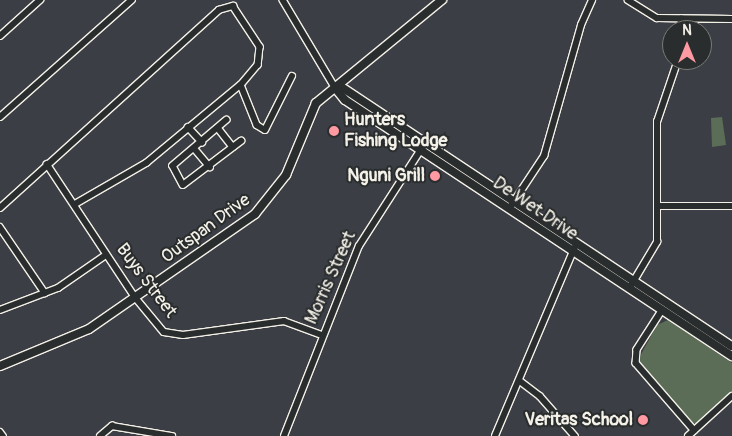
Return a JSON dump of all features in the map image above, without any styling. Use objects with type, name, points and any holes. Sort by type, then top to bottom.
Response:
[{"type":"street","points":[[0,36],[40,0]]},
{"type":"street","points":[[0,117],[132,0]]},
{"type":"street","name":"De Wet Drive","points":[[283,0],[338,88],[572,252],[732,356]]},
{"type":"street","name":"Outspan Drive","points":[[0,366],[84,332],[262,207],[286,175],[314,107],[442,0]]},
{"type":"street","points":[[509,209],[544,156],[581,25],[592,0]]},
{"type":"street","points":[[628,0],[653,16],[681,19],[732,19]]},
{"type":"street","points":[[0,208],[229,3],[262,55],[241,85],[142,166],[76,204]]},
{"type":"street","points":[[629,289],[657,242],[657,122],[675,70]]},
{"type":"street","points":[[241,85],[257,125],[265,130],[292,76]]},
{"type":"street","points":[[227,120],[172,168],[183,186],[210,167],[240,141]]},
{"type":"street","points":[[188,127],[202,142]]},
{"type":"street","points":[[218,128],[233,147]]},
{"type":"street","name":"De Wet Drive","points":[[423,147],[514,201],[732,346]]},
{"type":"street","name":"Morris Street","points":[[284,436],[322,335],[359,246],[423,147]]},
{"type":"street","points":[[194,148],[210,167]]},
{"type":"street","name":"Buys Street","points":[[47,164],[76,204],[106,255],[135,297],[159,328],[170,335],[272,320],[295,323],[322,335]]},
{"type":"street","points":[[657,206],[732,206]]},
{"type":"street","points":[[0,227],[45,293]]},
{"type":"street","points":[[495,436],[520,381],[576,244]]},
{"type":"street","points":[[0,310],[45,293],[106,255]]},
{"type":"street","points":[[662,311],[637,350],[636,363],[694,430]]},
{"type":"street","points":[[520,381],[540,396],[575,436]]},
{"type":"street","points":[[688,436],[732,396]]},
{"type":"street","points":[[100,436],[112,426],[172,436]]},
{"type":"street","points":[[0,432],[3,436]]},
{"type":"green space","points":[[722,117],[726,145],[712,147],[711,118]]},
{"type":"green space","points":[[668,320],[732,363],[732,394],[697,424],[689,421],[638,360],[657,325]]},
{"type":"place","name":"Hunters Fishing Lodge","points":[[334,131]]},
{"type":"place","name":"Nguni Grill","points":[[435,176]]},
{"type":"place","name":"Veritas School","points":[[643,420]]}]
